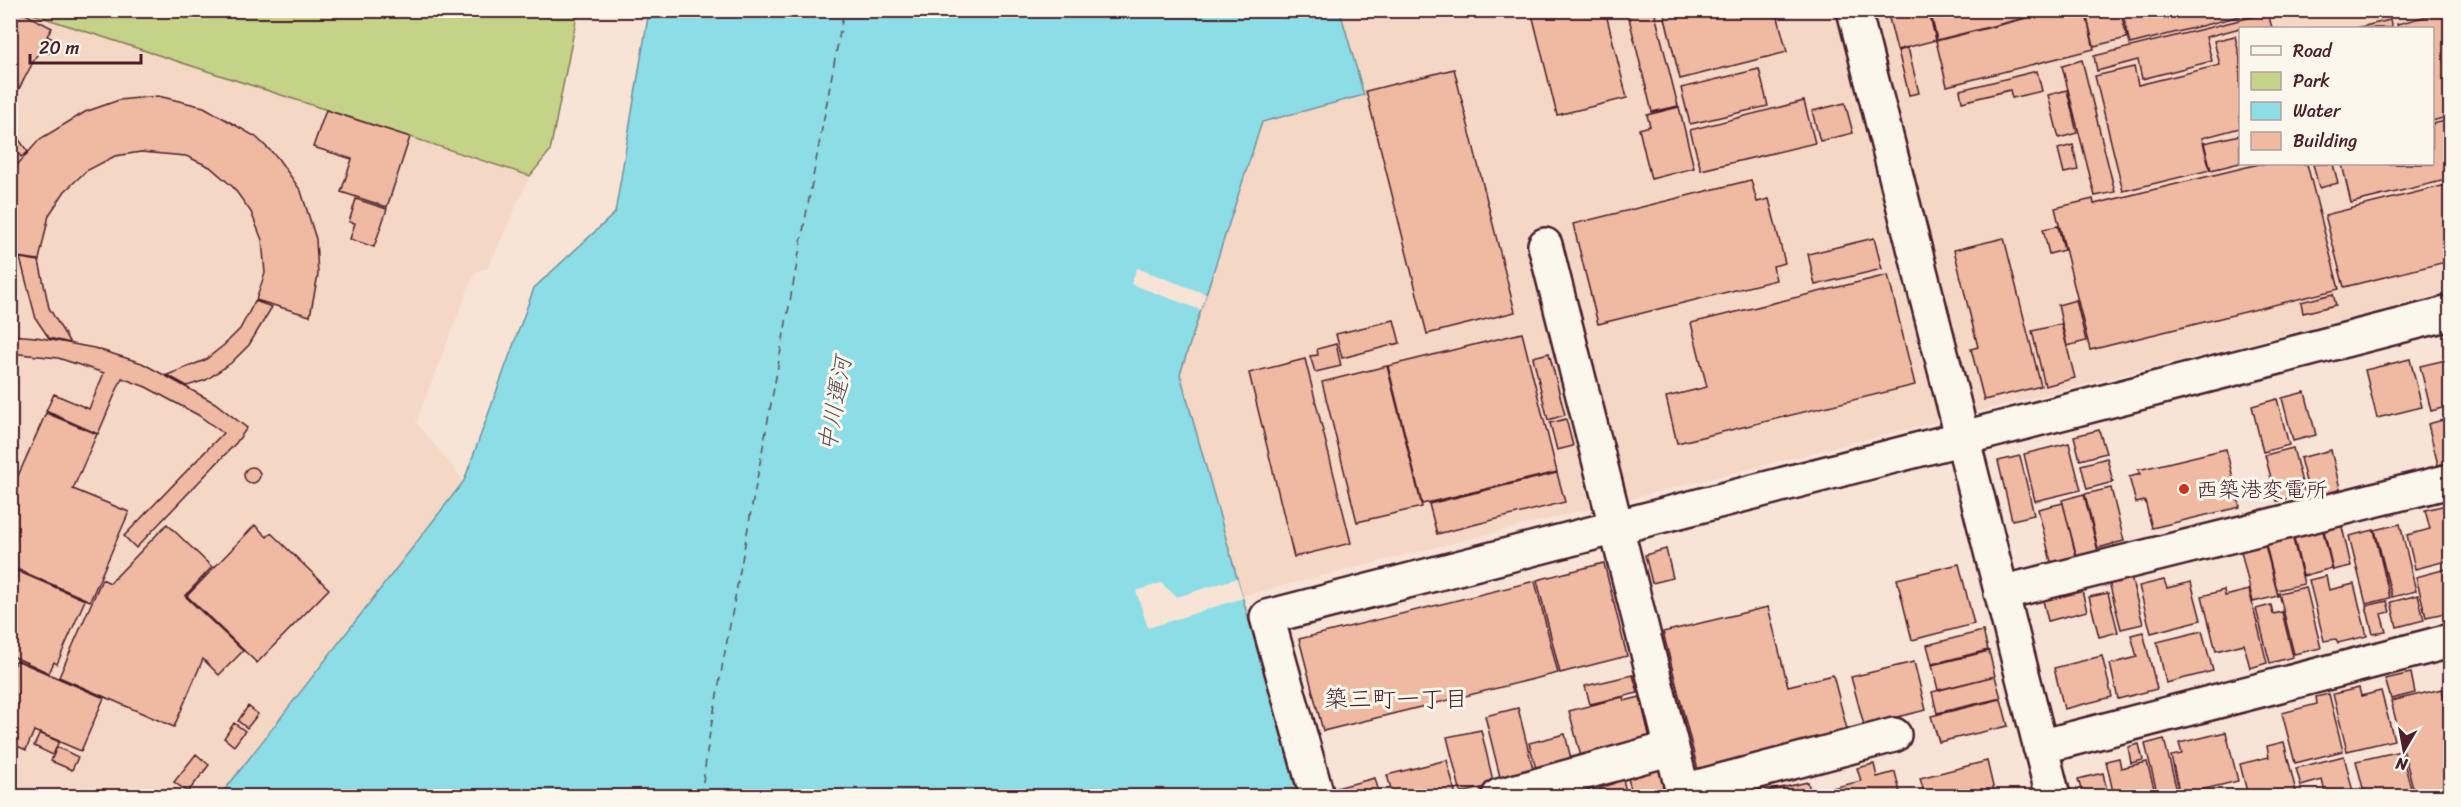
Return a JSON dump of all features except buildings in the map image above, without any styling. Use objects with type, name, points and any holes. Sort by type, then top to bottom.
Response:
[{"type":"street","points":[[1854,10],[2053,796]]},
{"type":"street","points":[[1545,245],[1683,794],[1894,735]]},
{"type":"street","points":[[1317,796],[1267,616],[2451,313]]},
{"type":"street","points":[[2001,593],[2451,481]]},
{"type":"street","points":[[2040,747],[2451,640]]},
{"type":"street","points":[[1500,796],[1672,748]]},
{"type":"shaded area","points":[[10,11],[23,11],[530,176],[488,268],[475,272],[416,422],[464,481],[220,796],[11,796]]},
{"type":"shaded area","points":[[1340,11],[2450,11],[2450,293],[1242,596],[1180,374],[1262,122],[1364,95]]},
{"type":"green space","points":[[23,11],[578,11],[550,151],[530,176]]},
{"type":"water","name":"中川運河","points":[[649,11],[1340,11],[1364,95],[1262,122],[1180,374],[1298,796],[220,796],[464,481],[534,288],[615,213]]},
{"type":"pier","points":[[1137,268],[1206,294],[1201,310],[1131,284]]},
{"type":"pier","points":[[1237,578],[1243,598],[1148,628],[1136,591],[1161,583],[1177,597]]},
{"type":"ferry route","points":[[701,796],[709,738],[844,10]]},
{"type":"place","name":"西築港変電所","points":[[2184,489]]},
{"type":"district","name":"築三町一丁目","points":[[1396,699]]}]
